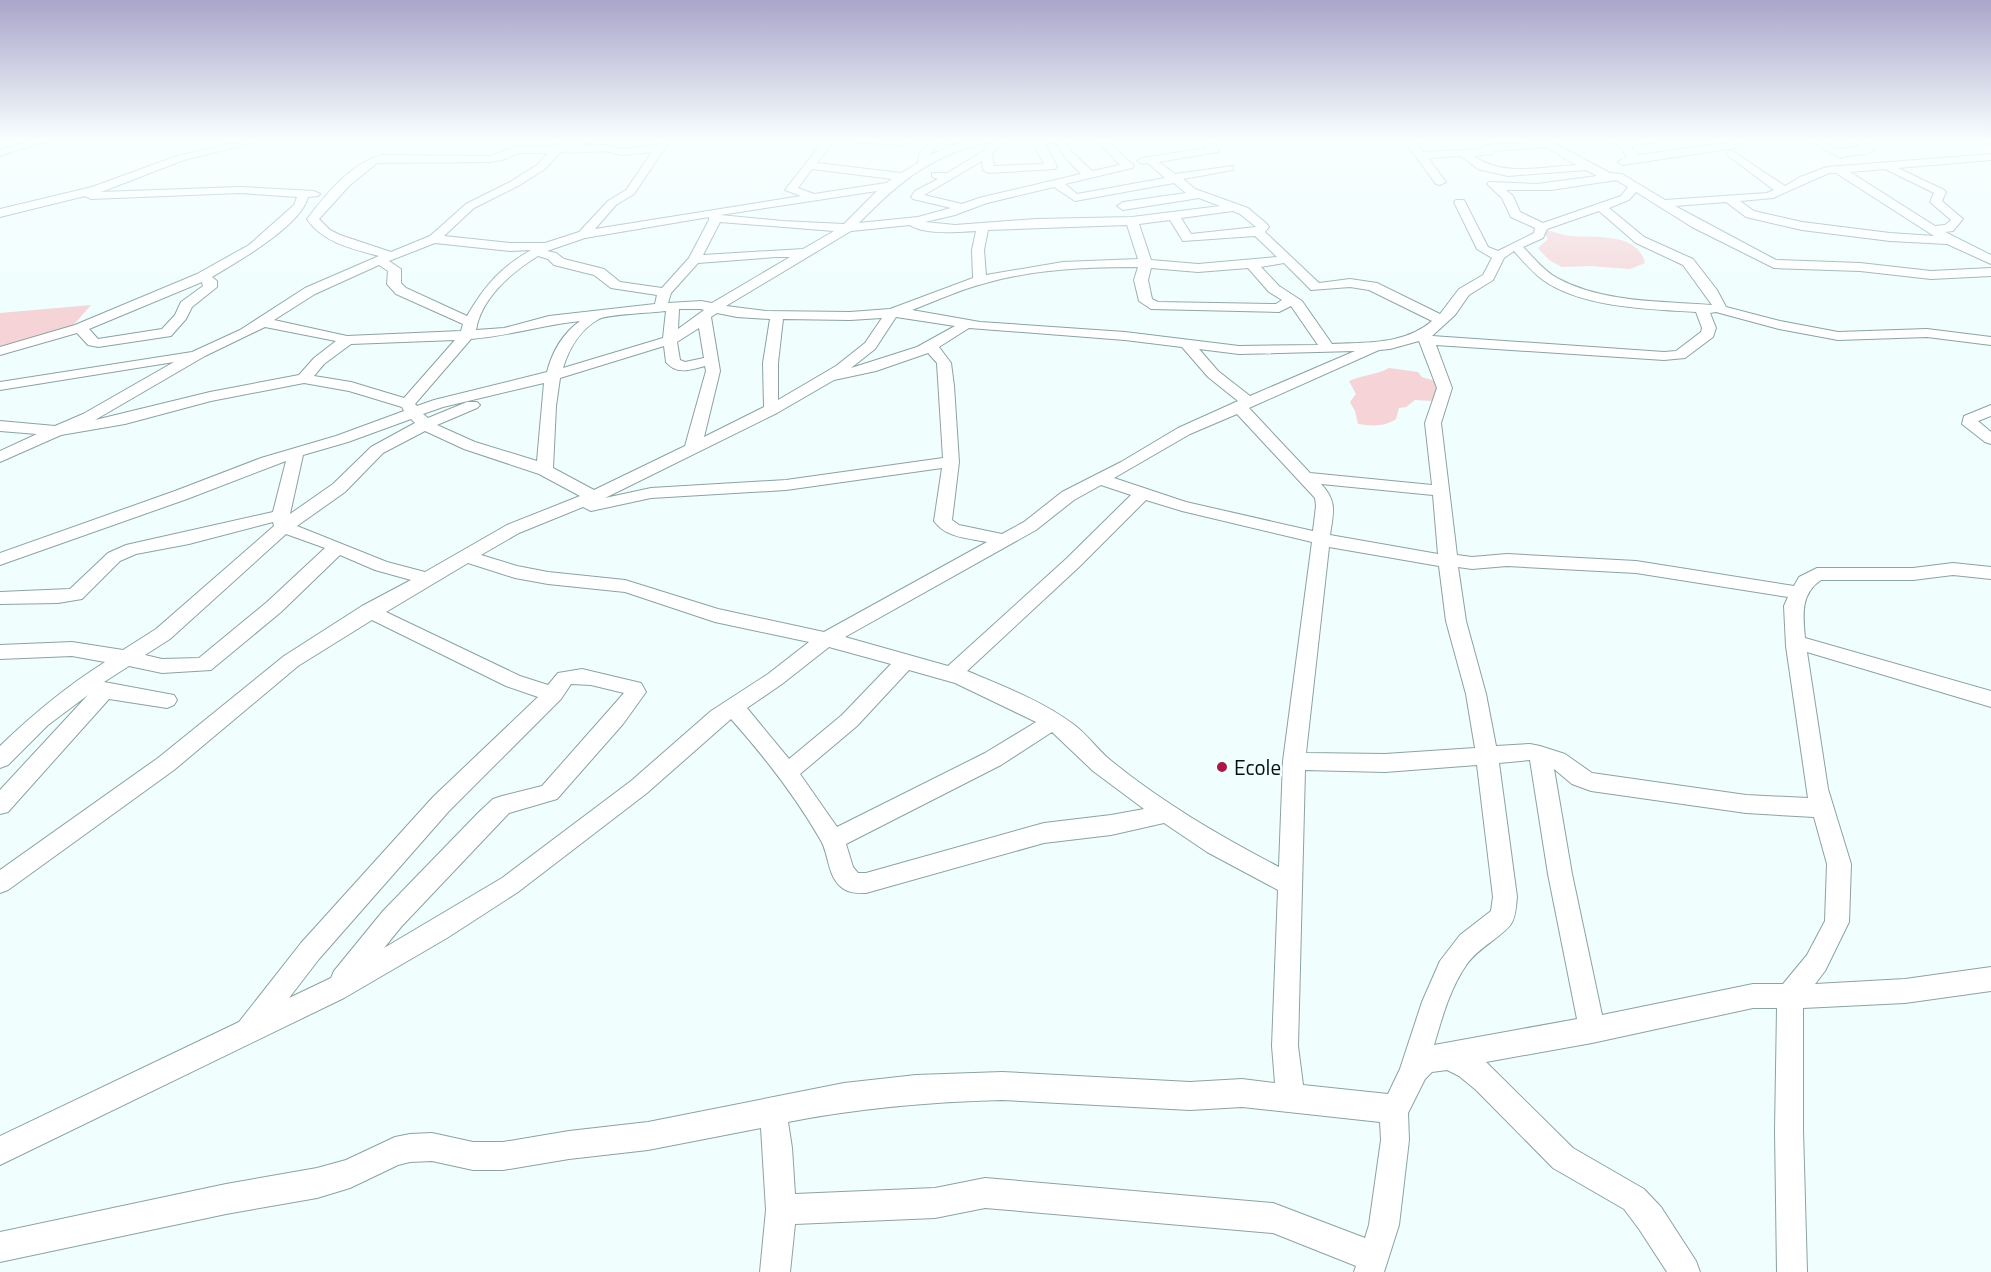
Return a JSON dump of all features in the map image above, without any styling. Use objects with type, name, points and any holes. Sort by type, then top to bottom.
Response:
[{"type":"street","points":[[0,213],[57,198]]},
{"type":"street","points":[[0,351],[80,328],[202,277],[253,248],[300,206],[302,198]]},
{"type":"street","points":[[331,198],[313,219],[316,226],[344,241],[386,258]]},
{"type":"street","points":[[0,457],[88,417],[200,353],[265,323],[310,291],[434,239],[471,206],[486,198]]},
{"type":"street","points":[[583,235],[618,198]]},
{"type":"street","points":[[0,759],[41,719],[83,686],[163,634],[186,615],[282,521],[339,488],[415,413],[469,328],[486,295],[514,265],[542,249],[583,235],[799,198]]},
{"type":"street","points":[[0,559],[181,495],[267,461],[378,427],[415,413],[521,385],[670,340],[710,312],[847,228],[880,198]]},
{"type":"street","points":[[926,198],[965,208]]},
{"type":"street","points":[[691,216],[847,228],[911,223],[990,198]]},
{"type":"street","points":[[1123,206],[1174,198]]},
{"type":"street","points":[[1188,238],[1258,232],[1263,227],[1249,214],[1207,198]]},
{"type":"street","points":[[1508,198],[1515,214],[1542,227],[1624,198]]},
{"type":"street","points":[[1656,198],[1696,224],[1762,260],[1774,264],[1860,267],[1930,275],[1991,272]]},
{"type":"street","points":[[1665,203],[1723,198]]},
{"type":"street","points":[[1728,198],[1750,214],[1802,226],[1890,237],[1949,240]]},
{"type":"street","points":[[1883,198],[1949,240],[1991,260]]},
{"type":"street","points":[[1932,230],[1949,228],[1957,221],[1936,202],[1937,198]]},
{"type":"street","points":[[1460,202],[1483,249],[1499,256]]},
{"type":"street","points":[[0,206],[31,205]]},
{"type":"street","points":[[1600,206],[1640,240],[1688,262],[1712,293],[1721,310]]},
{"type":"street","points":[[911,223],[943,229],[1045,222],[1132,221],[1234,207]]},
{"type":"street","points":[[1174,216],[1188,238],[1195,267]]},
{"type":"street","points":[[665,292],[694,260],[716,219]]},
{"type":"street","points":[[1132,221],[1146,263],[1141,280],[1146,301],[1156,306],[1279,308],[1285,297],[1316,287],[1350,283],[1372,286],[1441,320]]},
{"type":"street","points":[[980,280],[978,250],[983,227]]},
{"type":"street","points":[[1425,337],[1450,312],[1464,292],[1488,277],[1499,256],[1539,235],[1542,227]]},
{"type":"street","points":[[1258,232],[1316,287]]},
{"type":"street","points":[[434,239],[542,249],[558,262],[599,272],[616,285],[665,292]]},
{"type":"street","points":[[1516,246],[1548,277],[1580,291],[1628,301],[1721,310],[1779,325],[1838,336],[1927,333],[1991,341]]},
{"type":"street","points":[[694,260],[776,253],[806,253]]},
{"type":"street","points":[[386,258],[383,265],[395,269],[394,284],[401,291],[469,328],[504,332],[549,320],[667,306],[710,312],[777,316],[850,316],[892,313],[967,323],[1125,336],[1239,350],[1296,350],[1380,345],[1425,337],[1631,354],[1680,355],[1708,334],[1709,328],[1701,308]]},
{"type":"street","points":[[5,875],[166,764],[291,661],[369,611],[513,529],[593,497],[772,410],[841,369],[870,346],[892,313],[980,280],[1032,269],[1102,263],[1146,263],[1195,267],[1251,264],[1287,259]]},
{"type":"street","points":[[1251,264],[1308,317],[1327,348]]},
{"type":"street","points":[[146,360],[181,316],[186,305],[210,287],[210,281],[202,277]]},
{"type":"street","points":[[665,292],[673,362],[679,367],[711,360]]},
{"type":"street","points":[[693,447],[712,376],[710,312]]},
{"type":"street","points":[[545,470],[549,388],[557,360],[574,330],[599,314]]},
{"type":"street","points":[[772,410],[768,387],[769,366],[777,316]]},
{"type":"street","points":[[265,323],[303,329],[347,340],[441,337],[469,328]]},
{"type":"street","points":[[825,378],[867,369],[928,346],[951,337],[967,323]]},
{"type":"street","points":[[80,328],[93,342],[98,343],[166,333]]},
{"type":"street","points":[[781,1210],[935,1203],[985,1193],[1273,1218],[1371,1264],[1384,1225],[1395,1140],[1394,1109],[1407,1088],[1434,1004],[1450,970],[1468,944],[1502,917],[1504,897],[1487,755],[1476,694],[1456,621],[1448,562],[1432,423],[1434,412],[1445,391],[1444,382],[1425,337]]},
{"type":"street","points":[[304,378],[319,361],[347,340]]},
{"type":"street","points":[[1187,344],[1243,404],[1323,497],[1325,506],[1323,539],[1294,761],[1285,1046],[1290,1097]]},
{"type":"street","points":[[0,1151],[335,989],[438,930],[510,885],[639,787],[696,735],[733,706],[775,679],[826,639],[1030,526],[1068,496],[1184,431],[1380,345]]},
{"type":"street","points":[[928,346],[938,353],[944,363],[951,462],[943,521],[948,527],[956,530],[1004,540]]},
{"type":"street","points":[[0,386],[146,360],[200,353]]},
{"type":"street","points":[[0,426],[57,431],[125,419],[210,397],[304,378],[351,387],[415,413],[441,434],[545,470],[593,497]]},
{"type":"street","points":[[1991,410],[1970,419],[1970,424],[1991,439]]},
{"type":"street","points":[[282,521],[296,452]]},
{"type":"street","points":[[543,517],[651,493],[786,485],[951,462]]},
{"type":"street","points":[[1306,478],[1441,491]]},
{"type":"street","points":[[1100,479],[1182,506],[1323,539],[1448,562],[1472,563],[1507,560],[1636,567],[1800,593]]},
{"type":"street","points":[[952,674],[1012,616],[1090,547],[1143,494]]},
{"type":"street","points":[[0,598],[48,598],[75,594],[114,557],[132,549],[282,521],[381,566],[428,579]]},
{"type":"street","points":[[0,652],[72,649],[162,666],[207,664],[274,607],[336,547]]},
{"type":"street","points":[[467,557],[515,572],[625,586],[650,592],[715,615],[826,639],[952,674],[1032,709],[1067,731],[1101,765],[1167,813],[1215,845],[1290,885]]},
{"type":"street","points":[[1792,1272],[1788,1119],[1790,995],[1816,963],[1837,922],[1839,864],[1817,789],[1793,606],[1806,581],[1817,574],[1913,574],[1953,569],[1991,573]]},
{"type":"street","points":[[369,611],[481,667],[513,681],[554,694]]},
{"type":"street","points":[[1796,642],[1991,699]]},
{"type":"street","points":[[787,772],[844,727],[877,696],[905,661]]},
{"type":"street","points":[[248,1031],[310,951],[441,804],[554,694],[561,681],[567,677],[577,676],[634,688],[636,692],[616,718],[549,793],[501,806],[392,919],[335,989]]},
{"type":"street","points":[[83,686],[167,700]]},
{"type":"street","points":[[0,805],[105,690]]},
{"type":"street","points":[[733,706],[763,740],[806,797],[833,840],[847,879],[854,883],[866,883],[1044,833],[1111,825],[1167,813]]},
{"type":"street","points":[[833,840],[993,759],[1052,722]]},
{"type":"street","points":[[1294,761],[1385,763],[1487,755],[1540,754],[1557,760],[1580,778],[1592,782],[1746,804],[1823,808]]},
{"type":"street","points":[[1540,754],[1560,874],[1592,1030]]},
{"type":"street","points":[[1413,1068],[1427,1060],[1592,1030],[1753,996],[1819,996],[1905,991],[1991,979]]},
{"type":"street","points":[[1446,1056],[1470,1066],[1563,1158],[1634,1199],[1650,1218],[1685,1272]]},
{"type":"street","points":[[0,1247],[226,1199],[317,1183],[350,1173],[395,1152],[410,1148],[432,1147],[473,1155],[503,1156],[569,1145],[648,1136],[844,1097],[916,1089],[1002,1086],[1190,1096],[1242,1093],[1394,1109]]},
{"type":"street","points":[[772,1111],[778,1148],[781,1210],[775,1272]]},
{"type":"shaded area","points":[[1545,230],[1569,236],[1604,237],[1625,241],[1641,253],[1645,263],[1630,269],[1590,266],[1562,267],[1549,260],[1538,248],[1548,239],[1544,233]]},
{"type":"shaded area","points":[[91,305],[69,330],[0,351],[0,313]]},
{"type":"shaded area","points":[[1389,368],[1418,372],[1422,377],[1438,382],[1441,387],[1433,401],[1415,400],[1406,407],[1399,408],[1396,419],[1391,422],[1378,425],[1358,424],[1350,402],[1356,394],[1349,381]]},
{"type":"place","name":"Ecole","points":[[1222,767]]}]
